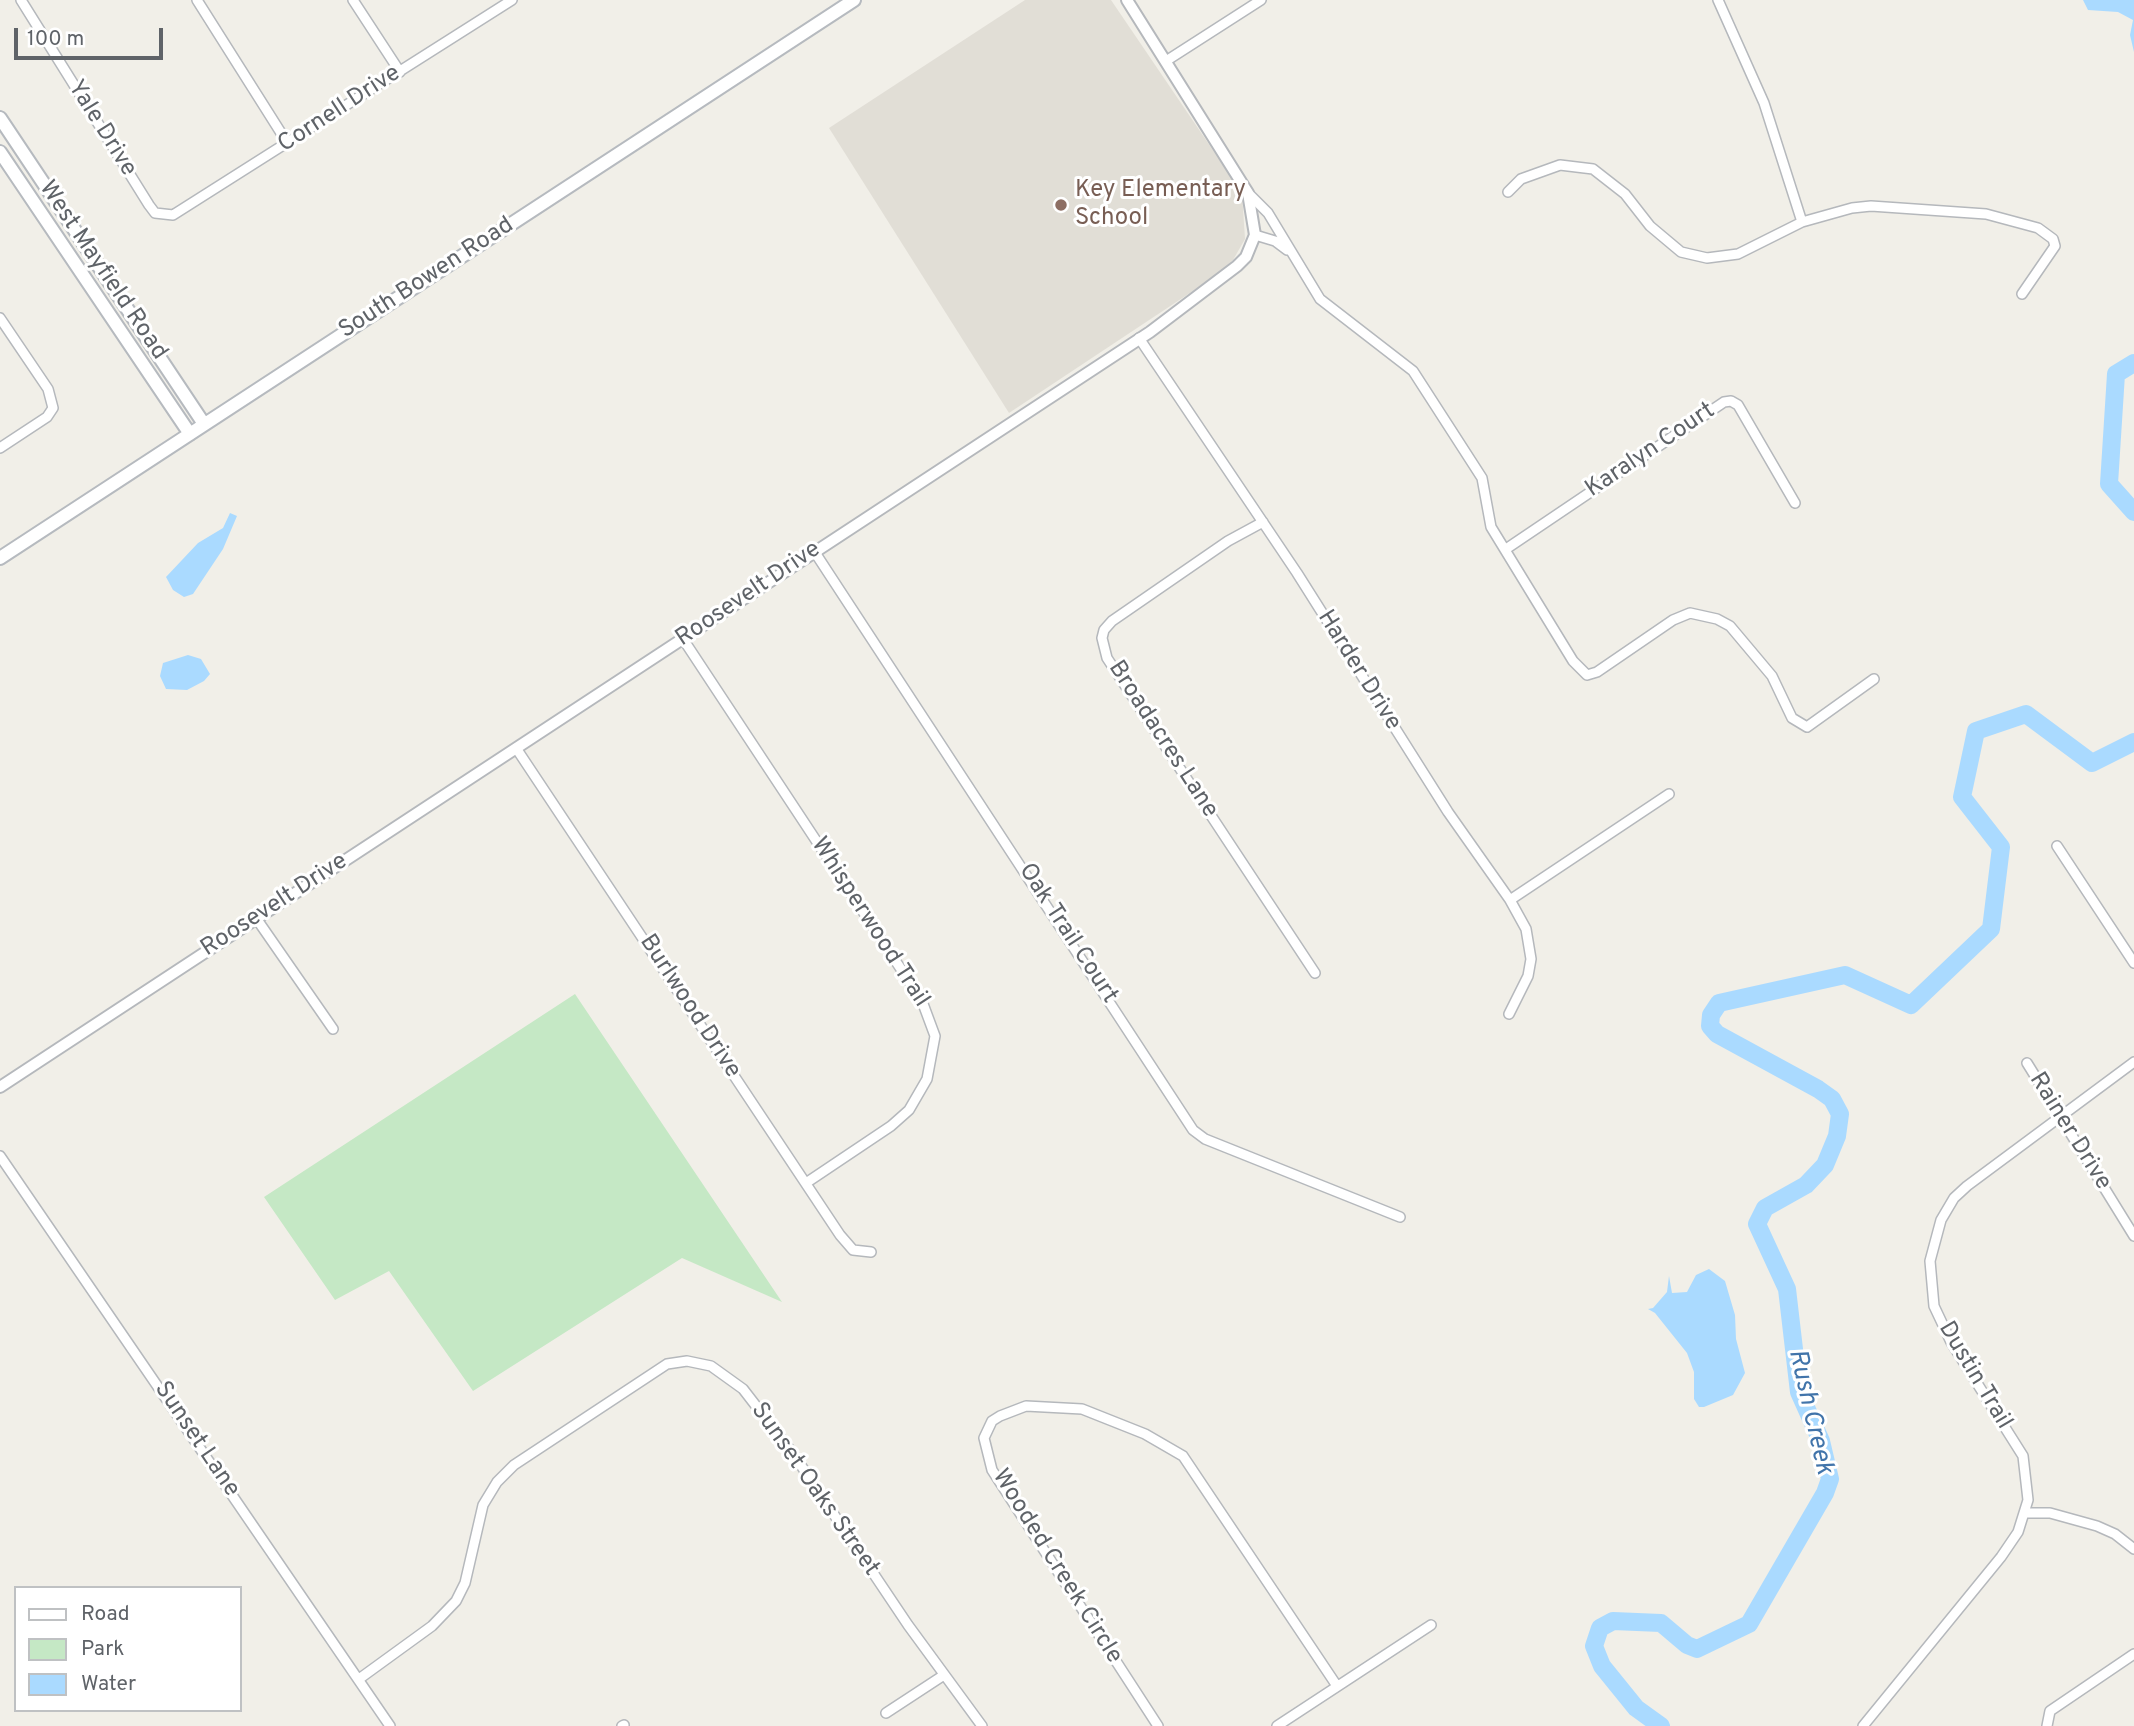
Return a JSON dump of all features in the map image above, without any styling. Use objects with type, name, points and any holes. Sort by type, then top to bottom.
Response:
[{"type":"main road","name":"South Bowen Road","points":[[0,558],[854,0]]},
{"type":"main road","name":"West Mayfield Road","points":[[0,118],[204,424]]},
{"type":"main road","points":[[0,152],[190,434]]},
{"type":"street","name":"Yale Drive","points":[[21,0],[149,205],[155,213],[165,215]]},
{"type":"street","points":[[197,0],[288,144]]},
{"type":"street","points":[[353,0],[400,72]]},
{"type":"street","points":[[1127,0],[1248,193],[1268,214],[1321,299],[1413,371],[1482,478],[1491,527],[1573,661],[1587,675],[1597,672],[1673,620],[1690,613],[1717,618],[1730,626],[1772,676],[1792,718],[1807,727],[1874,679]]},
{"type":"street","points":[[1166,61],[1261,0]]},
{"type":"street","points":[[1718,0],[1764,103],[1802,222]]},
{"type":"street","name":"Cornell Drive","points":[[165,215],[181,212],[510,1]]},
{"type":"street","points":[[1508,192],[1521,179],[1560,165],[1593,169],[1625,194],[1653,229],[1681,252],[1695,257],[1738,254],[1819,215],[1871,206],[1986,214],[2038,228],[2053,239],[2055,246],[2022,294]]},
{"type":"street","points":[[1248,193],[1255,235],[1275,241],[1291,254]]},
{"type":"street","name":"Roosevelt Drive","points":[[0,1087],[1139,338],[1237,266],[1246,257],[1255,235]]},
{"type":"street","points":[[0,318],[48,389],[53,403],[52,412],[47,417],[0,448]]},
{"type":"street","name":"Harder Drive","points":[[1139,338],[1263,522],[1526,929],[1531,959],[1528,976],[1509,1014]]},
{"type":"street","name":"Karalyn Court","points":[[1506,549],[1724,402],[1731,401],[1738,405],[1796,503]]},
{"type":"street","name":"Broadacres Lane","points":[[1263,522],[1228,541],[1112,621],[1104,630],[1102,638],[1107,658],[1315,973]]},
{"type":"street","name":"Oak Trail Court","points":[[814,551],[1193,1130],[1205,1139],[1400,1217]]},
{"type":"street","name":"Whisperwood Trail","points":[[683,639],[922,1001],[935,1036],[928,1079],[909,1110],[891,1126],[806,1183]]},
{"type":"street","name":"Burlwood Drive","points":[[516,748],[853,1250],[871,1252]]},
{"type":"street","points":[[1510,901],[1669,794]]},
{"type":"street","points":[[2057,846],[2134,963]]},
{"type":"street","points":[[256,918],[333,1029]]},
{"type":"street","name":"Dustin Trail","points":[[1863,1726],[2001,1557],[2018,1532],[2025,1513],[2029,1486],[2023,1456],[1940,1322],[1931,1295],[1930,1261],[1941,1220],[1954,1198],[2134,1062]]},
{"type":"street","name":"Rainer Drive","points":[[2027,1063],[2134,1236]]},
{"type":"street","name":"Sunset Lane","points":[[0,1156],[390,1726]]},
{"type":"street","name":"Sunset Oaks Street","points":[[359,1679],[432,1626],[456,1601],[465,1583],[477,1521],[483,1505],[497,1482],[514,1465],[577,1420],[667,1364],[687,1361],[711,1366],[743,1389],[794,1455],[944,1675],[982,1726]]},
{"type":"street","name":"Wooded Creek Circle","points":[[1158,1726],[992,1470],[984,1438],[992,1421],[1000,1416],[1026,1406],[1082,1409],[1145,1434],[1183,1456],[1337,1686]]},
{"type":"street","points":[[2025,1513],[2050,1513],[2097,1526],[2115,1534],[2134,1549]]},
{"type":"street","points":[[1277,1726],[1430,1625]]},
{"type":"street","points":[[2047,1726],[2050,1712],[2134,1654]]},
{"type":"street","points":[[886,1713],[944,1675]]},
{"type":"shaded area","name":"Key Elementary School","points":[[1025,0],[1111,0],[1242,193],[1245,239],[1233,260],[1214,277],[1009,413],[829,128]]},
{"type":"green space","points":[[575,994],[782,1302],[682,1258],[473,1391],[389,1271],[335,1300],[264,1197]]},
{"type":"water","points":[[2083,0],[2134,0],[2134,52],[2130,35],[2133,20],[2118,12],[2088,10]]},
{"type":"water","points":[[230,513],[237,516],[223,549],[193,594],[184,597],[173,590],[166,577],[198,543],[223,528]]},
{"type":"water","points":[[188,655],[201,659],[210,674],[204,681],[187,690],[166,689],[160,676],[163,663]]},
{"type":"water","points":[[1709,1269],[1725,1281],[1735,1315],[1736,1339],[1745,1373],[1733,1395],[1699,1407],[1694,1399],[1694,1372],[1687,1353],[1655,1313],[1648,1309],[1653,1308],[1667,1292],[1669,1276],[1672,1293],[1687,1292],[1696,1275]]},
{"type":"waterway","name":"Rush Creek","points":[[2134,363],[2116,374],[2109,484],[2134,512]]},
{"type":"waterway","name":"Rush Creek","points":[[1661,1726],[1636,1708],[1602,1666],[1594,1646],[1600,1628],[1613,1621],[1661,1623],[1687,1645],[1697,1649],[1749,1624],[1825,1493],[1830,1479],[1821,1441],[1799,1392],[1787,1289],[1757,1224],[1765,1208],[1806,1185],[1825,1165],[1837,1136],[1840,1114],[1832,1099],[1818,1089],[1717,1034],[1710,1026],[1711,1015],[1719,1003],[1845,975],[1911,1005],[1991,929],[2001,847],[1962,797],[1976,731],[2026,714],[2092,763],[2134,742]]},
{"type":"place","name":"Key Elementary School","points":[[1061,205]]}]
